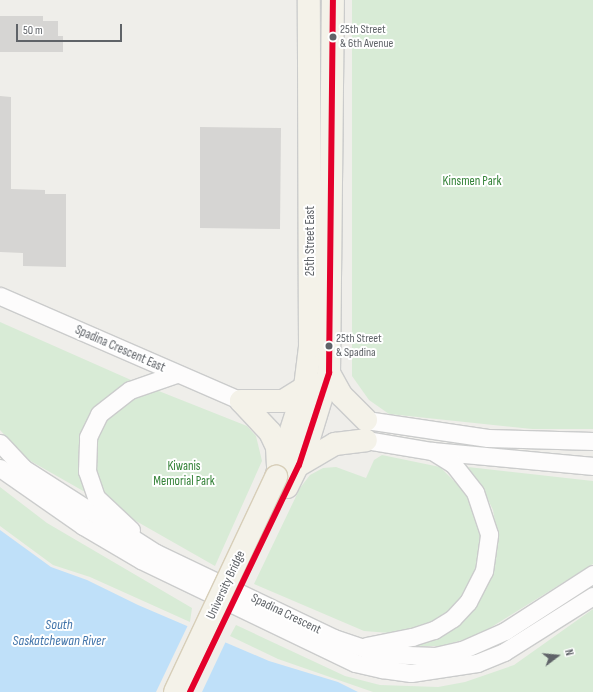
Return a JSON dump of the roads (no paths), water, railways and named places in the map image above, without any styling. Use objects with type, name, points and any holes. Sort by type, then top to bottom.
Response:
[{"type":"main road","name":"25th Street East","points":[[281,482],[305,386],[310,322],[310,0]]},
{"type":"main road","name":"25th Street East","points":[[281,482],[299,465],[329,373],[333,0]]},
{"type":"main road","points":[[299,465],[335,444],[366,430],[342,396],[329,373]]},
{"type":"main road","points":[[241,401],[283,401],[305,386]]},
{"type":"main road","points":[[241,401],[260,419],[277,447],[281,482]]},
{"type":"main road","name":"University Bridge","points":[[175,692],[281,482]]},
{"type":"main road","name":"University Bridge","points":[[190,692],[281,482]]},
{"type":"street","name":"Spadina Crescent East","points":[[0,296],[176,374],[241,401]]},
{"type":"street","points":[[156,553],[96,497],[87,471],[88,437],[99,414],[130,390],[176,374]]},
{"type":"street","points":[[366,430],[488,438],[593,441]]},
{"type":"street","points":[[366,430],[432,451],[593,466]]},
{"type":"street","name":"Spadina Crescent","points":[[0,443],[23,468],[156,553],[357,648],[381,654],[435,656],[462,650],[505,631],[593,574]]},
{"type":"street","points":[[357,648],[412,637],[447,622],[468,602],[484,571],[489,534],[475,492],[453,464],[432,451]]},
{"type":"street","name":"Spadina Crescent","points":[[0,468],[83,526],[148,563],[354,663],[410,674],[477,663],[504,652],[593,596]]},
{"type":"water","name":"South Saskatchewan River","points":[[0,530],[51,567],[87,580],[138,605],[269,661],[338,682],[358,692],[0,692]]},
{"type":"place","name":"25th Street & 6th Avenue","points":[[333,37]]},
{"type":"place","name":"25th Street & Spadina","points":[[329,346]]},
{"type":"park label","name":"Kinsmen Park","points":[[472,181]]},
{"type":"park label","name":"Kiwanis Memorial Park","points":[[184,474]]}]
